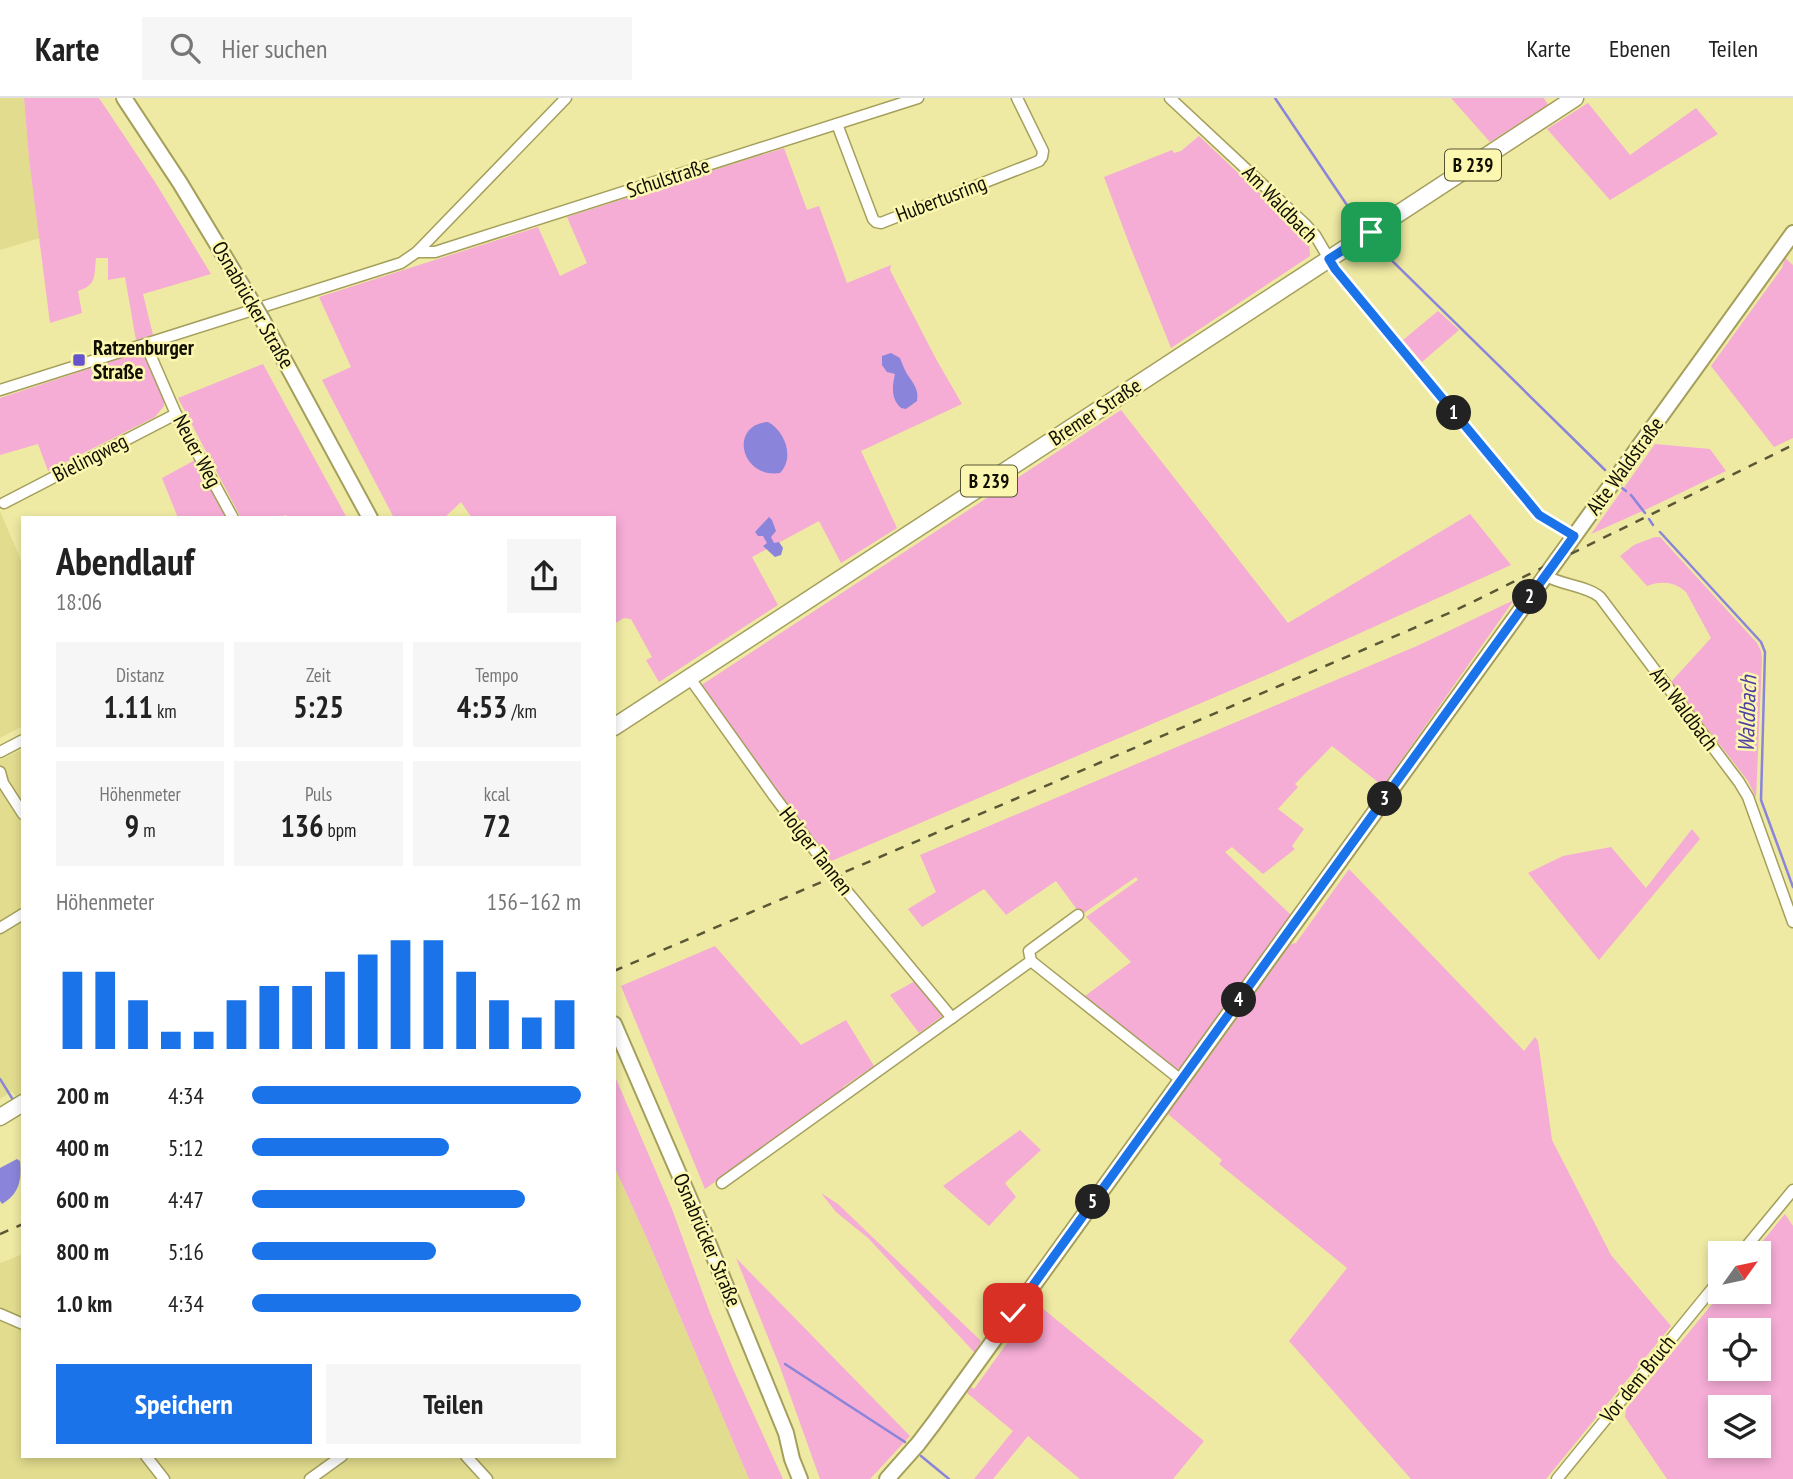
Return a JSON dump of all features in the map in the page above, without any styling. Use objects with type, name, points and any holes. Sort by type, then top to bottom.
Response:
[{"type":"main road","name":"Bremer Straße","points":[[616,726],[1576,98]]},
{"type":"street","name":"Osnabrücker Straße","points":[[124,98],[180,183],[262,319],[369,516]]},
{"type":"street","points":[[0,390],[401,263],[417,252],[566,98]]},
{"type":"street","name":"Schulstraße","points":[[417,252],[435,252],[918,98]]},
{"type":"street","name":"Hubertusring","points":[[837,124],[873,219],[881,223],[1039,161],[1043,151],[1017,98]]},
{"type":"street","name":"Am Waldbach","points":[[1170,98],[1306,225],[1335,269],[1539,515],[1574,536]]},
{"type":"street","name":"Alte Waldstraße","points":[[887,1479],[913,1450],[1793,233]]},
{"type":"street","name":"Neuer Weg","points":[[146,345],[177,414],[232,516]]},
{"type":"street","name":"Bielingweg","points":[[4,503],[177,414]]},
{"type":"street","name":"Am Waldbach","points":[[1546,576],[1600,597],[1739,782],[1748,797],[1793,922]]},
{"type":"street","name":"Holger Tannen","points":[[689,677],[835,877],[952,1018]]},
{"type":"street","points":[[0,752],[21,741]]},
{"type":"street","points":[[0,772],[3,783],[21,811]]},
{"type":"street","points":[[0,928],[21,915]]},
{"type":"street","points":[[1078,915],[1029,951],[1031,961],[1181,1080]]},
{"type":"street","points":[[722,1183],[1031,961]]},
{"type":"street","name":"Osnabrücker Straße","points":[[616,1029],[701,1225],[786,1433],[800,1479]]},
{"type":"street","name":"Osnabrücker Straße","points":[[616,1051],[679,1195],[778,1436],[792,1459]]},
{"type":"street","points":[[1751,1241],[1793,1190]]},
{"type":"street","name":"Vor dem Bruch","points":[[1557,1479],[1708,1294]]},
{"type":"street","points":[[0,1314],[21,1323]]},
{"type":"street","points":[[148,1458],[164,1479]]},
{"type":"street","points":[[310,1479],[339,1458]]},
{"type":"street","points":[[468,1458],[488,1479]]},
{"type":"shaded area","points":[[0,98],[24,98],[40,238],[0,250]]},
{"type":"shaded area","points":[[24,98],[99,98],[155,182],[211,274],[143,294],[153,335],[136,340],[125,277],[108,280],[108,258],[96,258],[92,283],[78,291],[82,313],[50,323]]},
{"type":"shaded area","points":[[1451,98],[1544,98],[1548,105],[1490,142]]},
{"type":"shaded area","points":[[1588,103],[1630,155],[1696,108],[1718,134],[1610,200],[1547,129]]},
{"type":"shaded area","points":[[1199,136],[1309,240],[1310,256],[1171,348],[1104,177],[1172,150],[1174,153],[1181,151]]},
{"type":"shaded area","points":[[784,148],[807,210],[819,206],[847,283],[891,265],[890,270],[962,404],[861,451],[897,528],[841,563],[819,521],[752,557],[778,605],[659,682],[646,660],[652,657],[631,619],[624,618],[616,623],[616,516],[471,516],[461,502],[446,516],[393,516],[322,380],[351,367],[319,297],[538,227],[560,276],[587,263],[567,217]]},
{"type":"shaded area","points":[[1785,258],[1793,265],[1793,438],[1774,447],[1711,366],[1782,268]]},
{"type":"shaded area","points":[[1438,311],[1459,330],[1422,362],[1403,340]]},
{"type":"shaded area","points":[[137,353],[147,360],[164,399],[164,406],[155,417],[48,471],[38,444],[0,455],[0,398]]},
{"type":"shaded area","points":[[891,353],[900,358],[916,390],[917,401],[906,409],[901,408],[894,397],[895,374],[887,372],[882,365],[882,356]]},
{"type":"shaded area","points":[[263,364],[346,516],[240,516],[178,398]]},
{"type":"shaded area","points":[[1121,410],[1288,623],[1470,514],[1511,565],[1276,671],[829,862],[700,686]]},
{"type":"shaded area","points":[[768,422],[779,432],[786,445],[787,460],[780,473],[767,473],[756,468],[744,451],[748,432],[755,425]]},
{"type":"shaded area","points":[[1655,444],[1710,449],[1726,471],[1591,534]]},
{"type":"shaded area","points":[[197,459],[227,516],[177,516],[162,478]]},
{"type":"shaded area","points":[[0,511],[21,560],[21,727],[0,738]]},
{"type":"shaded area","points":[[769,517],[776,531],[771,537],[774,543],[779,542],[783,548],[781,555],[775,557],[763,546],[767,543],[763,536],[758,536],[755,532]]},
{"type":"shaded area","points":[[1660,537],[1757,643],[1761,651],[1756,798],[1748,781],[1671,682],[1711,638],[1686,592],[1667,583],[1647,586],[1620,556],[1634,545]]},
{"type":"shaded area","points":[[1514,600],[1383,786],[1332,746],[1295,784],[1298,787],[1278,809],[1304,829],[1292,846],[1295,849],[1263,874],[1232,847],[1225,852],[1291,915],[1181,1068],[1174,1069],[1085,996],[1131,962],[1086,917],[1138,880],[1136,877],[1081,915],[1056,881],[1006,915],[984,889],[922,927],[908,909],[936,892],[920,855],[1417,646]]},
{"type":"shaded area","points":[[21,750],[21,1105],[12,1091],[0,1099],[0,760]]},
{"type":"shaded area","points":[[1692,829],[1700,839],[1599,960],[1528,873],[1563,856],[1611,847],[1646,888]]},
{"type":"shaded area","points":[[1349,869],[1524,1051],[1535,1037],[1538,1041],[1552,1140],[1611,1255],[1671,1326],[1546,1479],[1411,1479],[1289,1341],[1347,1268],[1219,1164],[1222,1160],[1168,1114]]},
{"type":"shaded area","points":[[715,946],[801,1045],[846,1020],[874,1066],[705,1189],[621,986]]},
{"type":"shaded area","points":[[915,981],[944,1015],[919,1033],[890,995]]},
{"type":"shaded area","points":[[616,1079],[672,1209],[734,1371],[783,1479],[749,1479],[616,1170]]},
{"type":"shaded area","points":[[1020,1130],[1041,1150],[1005,1183],[1016,1197],[989,1226],[943,1186]]},
{"type":"shaded area","points":[[17,1159],[20,1161],[18,1186],[12,1196],[2,1204],[0,1168]]},
{"type":"shaded area","points":[[616,1170],[749,1479],[0,1479],[0,1263],[21,1255],[21,1458],[616,1458]]},
{"type":"shaded area","points":[[821,1193],[838,1204],[981,1341],[975,1353],[868,1238],[836,1212]]},
{"type":"shaded area","points":[[1785,1214],[1793,1226],[1793,1479],[1667,1479],[1625,1417],[1626,1409],[1712,1304],[1771,1304],[1771,1241],[1763,1241]]},
{"type":"shaded area","points":[[736,1258],[910,1436],[870,1479],[820,1479],[780,1367]]},
{"type":"shaded area","points":[[1036,1303],[1204,1441],[1173,1479],[1080,1479],[1028,1436],[993,1479],[974,1479],[1013,1431],[967,1393],[971,1387],[974,1389]]},
{"type":"waterway","points":[[1275,98],[1363,229]]},
{"type":"waterway","points":[[1371,240],[1605,470]]},
{"type":"waterway","name":"Waldbach","points":[[1622,488],[1626,491]]},
{"type":"waterway","name":"Waldbach","points":[[1631,495],[1645,513]]},
{"type":"waterway","name":"Waldbach","points":[[1649,519],[1653,525]]},
{"type":"waterway","name":"Waldbach","points":[[1660,532],[1761,642],[1765,652],[1761,800],[1793,887]]},
{"type":"waterway","points":[[0,1079],[15,1103]]},
{"type":"waterway","points":[[785,1364],[905,1442]]},
{"type":"waterway","points":[[921,1456],[949,1479]]},
{"type":"railway","points":[[616,970],[1456,610],[1793,445]]},
{"type":"railway","points":[[0,1234],[21,1225]]},
{"type":"place","name":"Ratzenburger Straße","points":[[79,360]]},
{"type":"route","points":[[1013,1313],[1574,536],[1539,515],[1335,269],[1329,259],[1371,232]]}]
